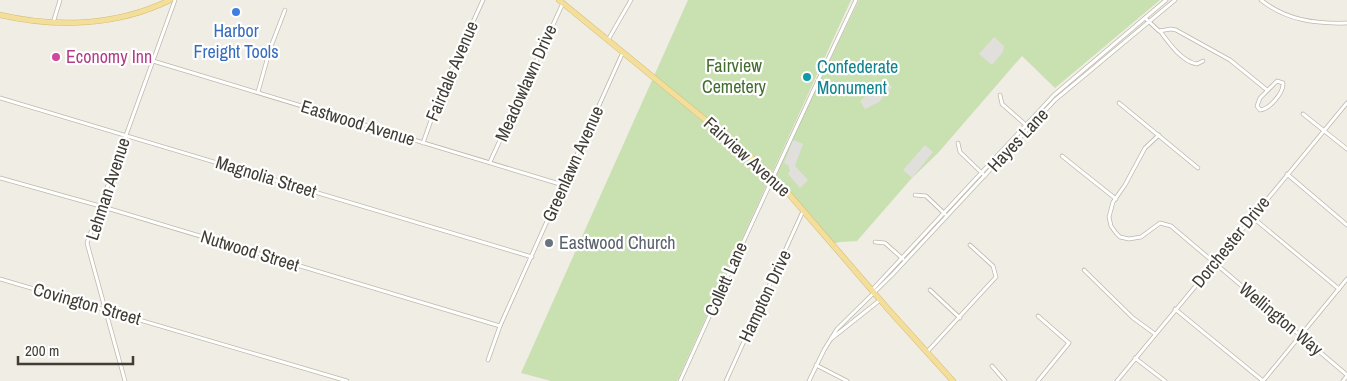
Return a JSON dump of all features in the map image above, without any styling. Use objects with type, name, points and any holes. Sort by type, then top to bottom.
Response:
[{"type":"main road","points":[[0,15],[53,23],[86,23],[116,18],[145,10],[170,0]]},
{"type":"main road","name":"Fairview Avenue","points":[[561,1],[773,177],[953,381]]},
{"type":"street","points":[[53,23],[60,0]]},
{"type":"street","name":"Lehman Avenue","points":[[125,381],[87,243],[174,0]]},
{"type":"street","name":"Fairdale Avenue","points":[[423,143],[442,92],[483,0]]},
{"type":"street","points":[[608,40],[631,0]]},
{"type":"street","name":"Collett Lane","points":[[680,381],[856,0]]},
{"type":"street","name":"Hayes Lane","points":[[946,214],[985,176],[1058,92],[1166,0]]},
{"type":"street","name":"Hayes Lane","points":[[830,339],[845,320],[946,214],[982,172],[1027,127],[1057,98],[1175,0]]},
{"type":"street","points":[[1261,0],[1277,11],[1299,20],[1322,24],[1347,24]]},
{"type":"street","name":"Meadowlawn Drive","points":[[490,162],[561,1]]},
{"type":"street","points":[[258,92],[270,49],[285,10]]},
{"type":"street","points":[[1145,18],[1159,31],[1168,44],[1190,62],[1196,64],[1203,61]]},
{"type":"street","points":[[1159,31],[1172,29],[1182,32],[1230,60],[1267,90]]},
{"type":"street","name":"Greenlawn Avenue","points":[[488,360],[500,326],[623,52]]},
{"type":"street","name":"Eastwood Avenue","points":[[153,61],[490,162],[563,186]]},
{"type":"street","points":[[1276,81],[1280,81],[1283,84],[1282,91],[1273,102],[1266,109],[1260,110],[1257,102],[1267,90],[1276,81]]},
{"type":"street","points":[[1000,95],[1002,104],[1027,127]]},
{"type":"street","name":"Magnolia Street","points":[[0,98],[532,257]]},
{"type":"street","points":[[1118,103],[1198,168]]},
{"type":"street","name":"Dorchester Drive","points":[[1116,381],[1347,103]]},
{"type":"street","points":[[1303,114],[1347,149]]},
{"type":"street","points":[[1062,156],[1116,199],[1145,148],[1159,135]]},
{"type":"street","points":[[958,143],[960,152],[985,176]]},
{"type":"street","points":[[1287,174],[1347,225]]},
{"type":"street","name":"Nutwood Street","points":[[0,178],[100,206],[500,326]]},
{"type":"street","points":[[915,195],[926,196],[946,214]]},
{"type":"street","name":"Wellington Way","points":[[1116,199],[1110,210],[1109,221],[1112,229],[1120,237],[1138,238],[1156,224],[1165,223],[1183,236],[1347,376]]},
{"type":"street","name":"Hampton Drive","points":[[726,381],[803,211]]},
{"type":"street","points":[[1252,217],[1339,289]]},
{"type":"street","points":[[875,242],[885,243],[904,259]]},
{"type":"street","points":[[927,352],[996,277],[993,266],[970,245]]},
{"type":"street","points":[[1084,270],[1133,318],[1155,334]]},
{"type":"street","name":"Covington Street","points":[[0,278],[347,381]]},
{"type":"street","points":[[1175,309],[1263,381],[1347,279]]},
{"type":"street","points":[[930,290],[960,318]]},
{"type":"street","points":[[809,381],[830,339],[880,300]]},
{"type":"street","points":[[1038,316],[1069,343],[1038,381]]},
{"type":"street","points":[[1135,358],[1164,381]]},
{"type":"street","points":[[816,365],[847,381]]},
{"type":"street","points":[[992,366],[1005,381]]},
{"type":"street","points":[[328,381],[330,376]]},
{"type":"street","points":[[1343,381],[1347,376]]},
{"type":"green space","name":"Fairview Cemetery","points":[[688,0],[851,0],[677,381],[551,381],[521,373]]},
{"type":"green space","points":[[859,0],[1160,0],[1055,88],[1022,56],[938,153],[911,179],[857,241],[832,244],[773,177]]},
{"type":"shaded area","points":[[994,37],[1004,46],[1003,52],[992,65],[979,54]]},
{"type":"shaded area","points":[[885,81],[892,87],[879,102],[865,109],[860,101]]},
{"type":"shaded area","points":[[793,140],[803,144],[795,166],[808,180],[800,188],[788,174],[790,171],[788,165],[784,163]]},
{"type":"shaded area","points":[[925,145],[933,152],[912,178],[903,170]]},
{"type":"place","name":"Harbor Freight Tools","points":[[236,12]]},
{"type":"place","name":"Economy Inn","points":[[56,57]]},
{"type":"place","name":"Confederate Monument","points":[[807,77]]},
{"type":"place","name":"Eastwood Church","points":[[549,243]]}]
